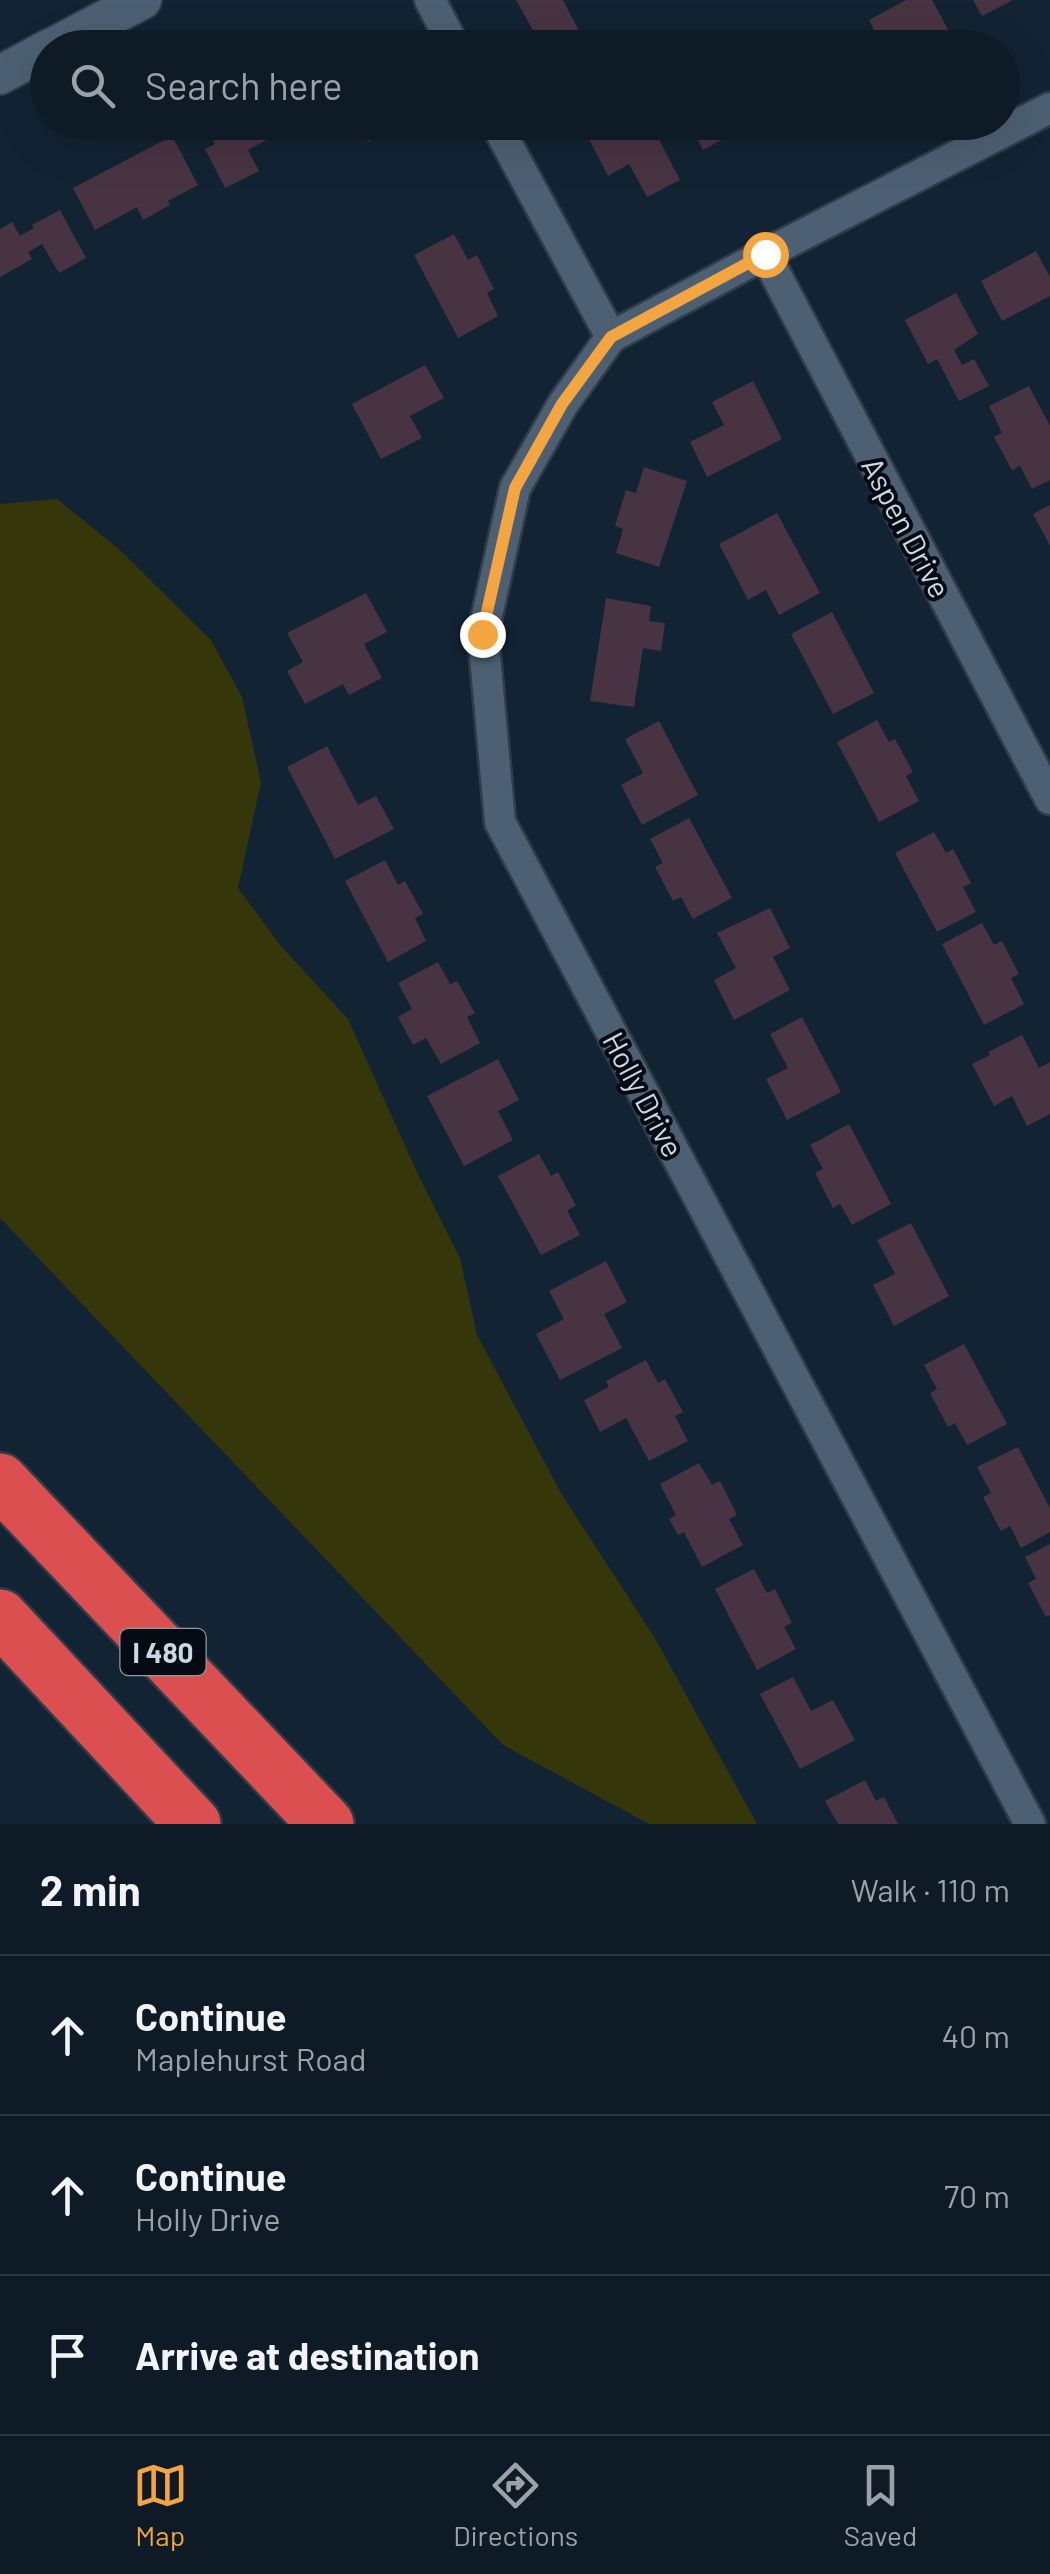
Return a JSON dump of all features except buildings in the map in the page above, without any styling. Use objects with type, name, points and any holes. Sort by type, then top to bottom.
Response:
[{"type":"highway","name":"I 480","points":[[0,1481],[326,1824]]},
{"type":"highway","points":[[0,1617],[193,1824]]},
{"type":"street","points":[[72,30],[97,10],[142,0]]},
{"type":"street","points":[[430,0],[446,30]]},
{"type":"street","points":[[0,75],[30,58]]},
{"type":"street","points":[[1020,123],[1050,108]]},
{"type":"street","points":[[506,140],[611,337],[988,140]]},
{"type":"street","name":"Aspen Drive","points":[[765,254],[1050,799]]},
{"type":"street","name":"Holly Drive","points":[[611,337],[562,404],[515,488],[482,634],[500,822],[1030,1824]]},
{"type":"shaded area","points":[[57,499],[120,550],[211,640],[242,697],[261,783],[238,888],[281,946],[348,1019],[460,1258],[477,1335],[561,1493],[656,1640],[757,1824],[649,1824],[503,1745],[0,1218],[0,504]]},
{"type":"route","points":[[482,634],[515,488],[562,404],[611,337],[765,254]]}]
